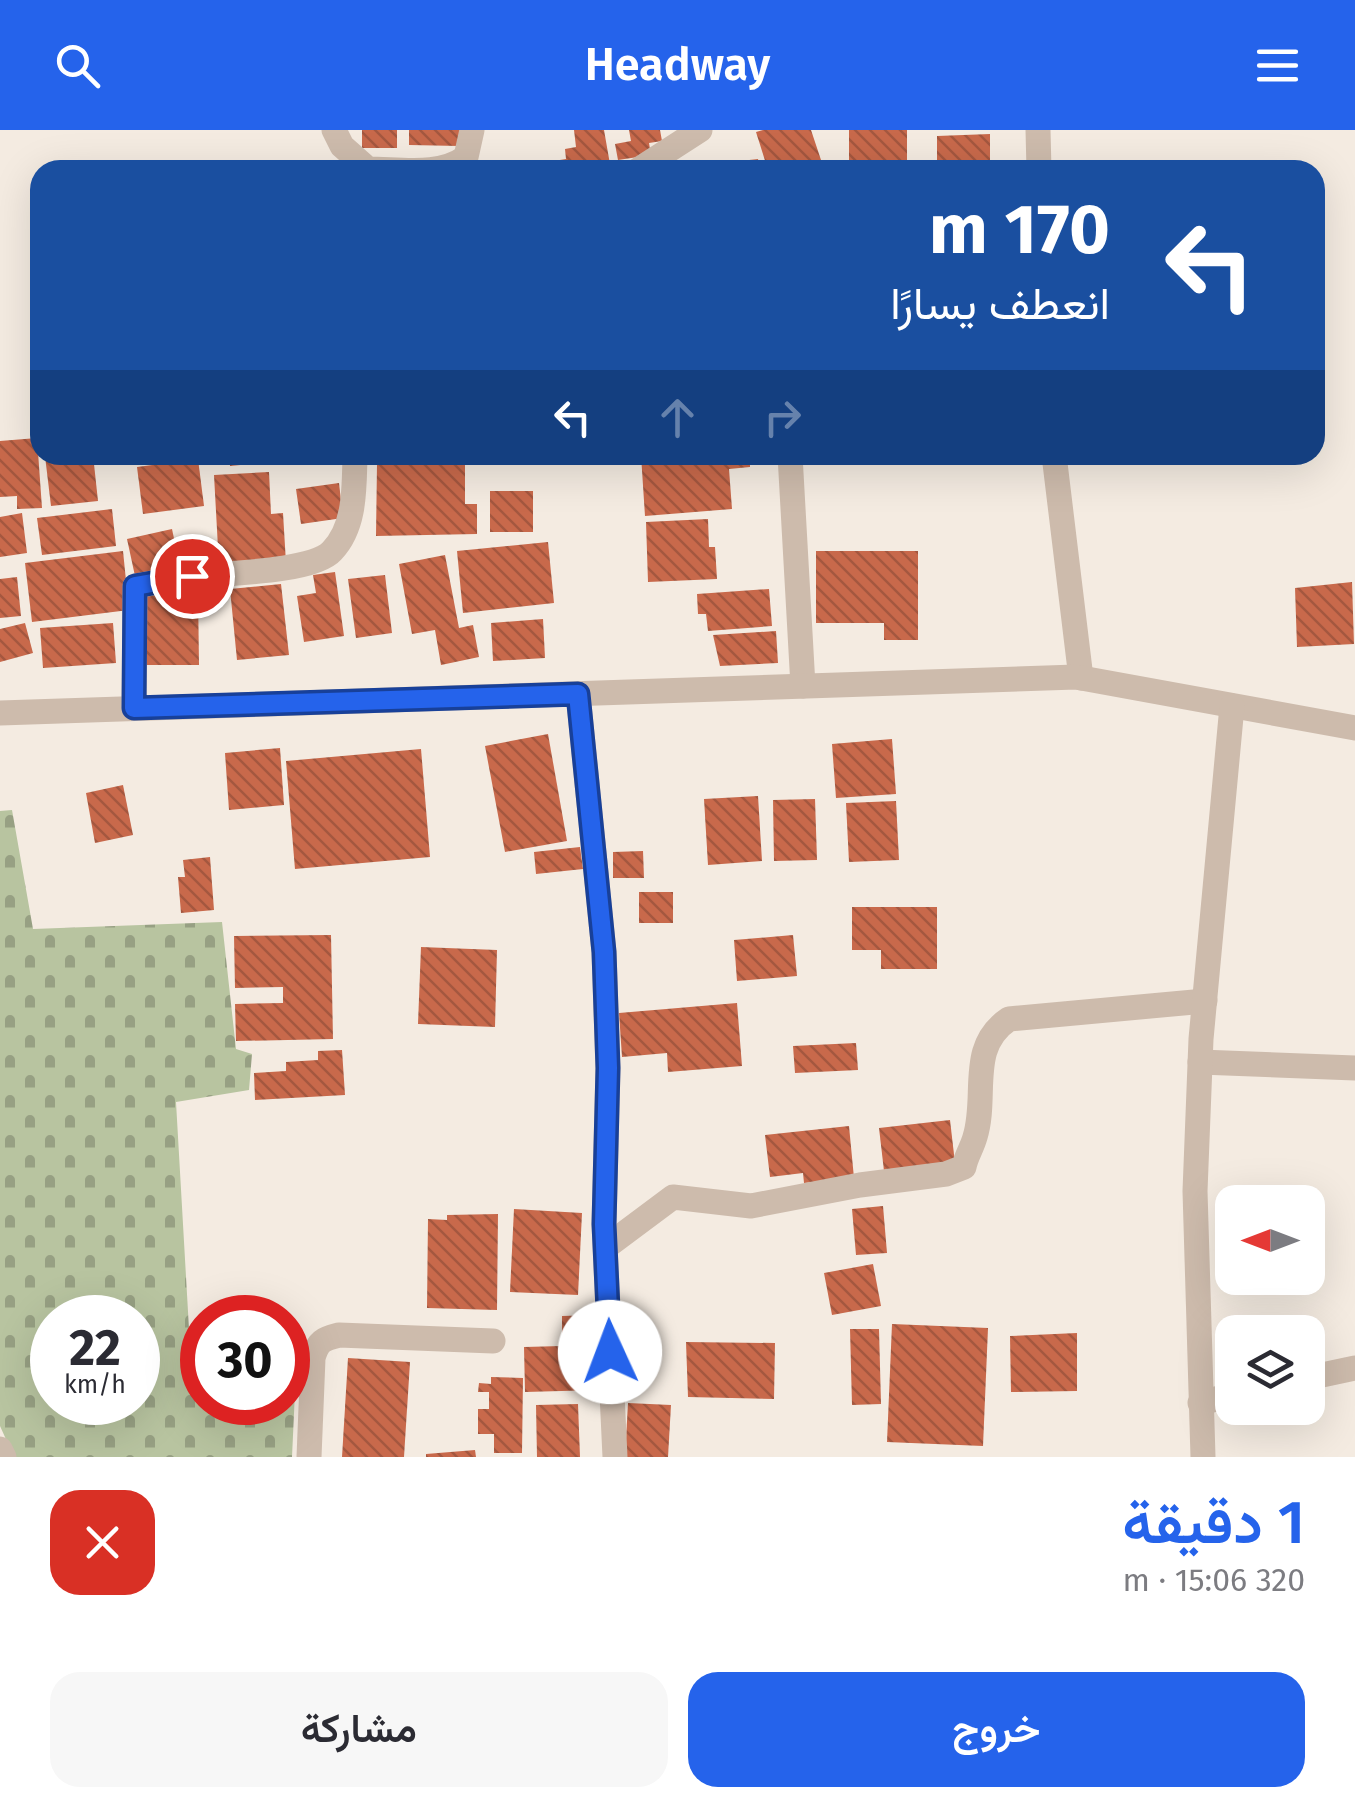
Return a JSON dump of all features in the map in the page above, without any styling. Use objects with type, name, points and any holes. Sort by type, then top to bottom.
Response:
[{"type":"street","points":[[334,130],[342,146],[357,160]]},
{"type":"street","points":[[462,160],[472,130]]},
{"type":"street","points":[[654,160],[700,130]]},
{"type":"street","points":[[1038,130],[1039,160]]},
{"type":"street","points":[[134,708],[135,586],[192,576],[299,566],[332,553],[349,523],[354,465]]},
{"type":"street","points":[[791,465],[803,686]]},
{"type":"street","points":[[1055,465],[1081,678]]},
{"type":"street","points":[[0,713],[1081,678],[1355,728]]},
{"type":"street","points":[[578,694],[604,952],[608,1068],[606,1248],[614,1457]]},
{"type":"street","points":[[1203,1457],[1195,1190],[1204,1001],[1232,706]]},
{"type":"street","points":[[606,1248],[673,1197],[751,1206],[946,1174],[964,1167],[975,1140],[983,1050],[994,1029],[1009,1019],[1204,1001]]},
{"type":"street","points":[[1200,1062],[1355,1068]]},
{"type":"street","points":[[309,1457],[313,1358],[317,1344],[324,1338],[339,1335],[493,1341]]},
{"type":"street","points":[[1325,1374],[1355,1368]]},
{"type":"street","points":[[1200,1403],[1215,1400]]},
{"type":"street","points":[[0,1449],[4,1457]]},
{"type":"green space","points":[[12,810],[33,929],[222,922],[236,1049],[252,1054],[249,1090],[176,1102],[187,1295],[180,1295],[180,1425],[293,1425],[292,1457],[14,1457],[0,1426],[0,811]]},
{"type":"building","points":[[362,130],[397,130],[397,148],[362,148]]},
{"type":"building","points":[[409,130],[460,130],[459,146],[409,145]]},
{"type":"building","points":[[574,130],[604,130],[609,160],[560,160],[566,159],[565,149],[576,147]]},
{"type":"building","points":[[629,130],[660,130],[662,141],[649,143],[651,155],[618,160],[615,144],[631,141]]},
{"type":"building","points":[[811,130],[821,160],[765,160],[756,132]]},
{"type":"building","points":[[849,130],[907,130],[907,160],[849,160]]},
{"type":"building","points":[[990,134],[990,160],[937,160],[937,136]]},
{"type":"building","points":[[30,439],[30,465],[39,465],[42,508],[17,509],[17,496],[0,497],[0,441]]},
{"type":"building","points":[[46,465],[94,465],[98,501],[51,506]]},
{"type":"building","points":[[199,465],[204,506],[143,514],[137,467]]},
{"type":"building","points":[[377,465],[465,465],[465,504],[477,504],[477,534],[376,536]]},
{"type":"building","points":[[642,465],[750,465],[729,469],[732,509],[645,516]]},
{"type":"building","points":[[269,472],[271,514],[283,513],[286,563],[219,566],[214,475]]},
{"type":"building","points":[[339,483],[343,518],[301,524],[296,489]]},
{"type":"building","points":[[490,491],[533,491],[533,532],[490,532]]},
{"type":"building","points":[[112,509],[116,546],[42,555],[37,518]]},
{"type":"building","points":[[22,513],[27,553],[0,557],[0,517]]},
{"type":"building","points":[[708,519],[709,547],[715,547],[717,579],[648,582],[646,522]]},
{"type":"building","points":[[172,529],[180,567],[135,576],[127,539]]},
{"type":"building","points":[[548,542],[554,603],[463,613],[457,551]]},
{"type":"building","points":[[123,551],[129,610],[32,622],[25,563]]},
{"type":"building","points":[[816,551],[918,551],[918,640],[884,640],[884,623],[816,623]]},
{"type":"building","points":[[445,555],[459,628],[473,625],[479,657],[441,665],[435,630],[412,634],[399,564]]},
{"type":"building","points":[[335,572],[344,636],[304,642],[297,596],[316,593],[313,575]]},
{"type":"building","points":[[385,575],[392,633],[356,638],[348,579]]},
{"type":"building","points":[[17,577],[21,616],[0,618],[0,579]]},
{"type":"building","points":[[1352,582],[1354,644],[1297,647],[1295,588]]},
{"type":"building","points":[[281,584],[289,655],[237,660],[230,589]]},
{"type":"building","points":[[769,589],[772,626],[708,631],[706,614],[698,614],[697,594]]},
{"type":"building","points":[[198,592],[199,665],[143,665],[143,593]]},
{"type":"building","points":[[543,619],[545,658],[493,661],[491,623]]},
{"type":"building","points":[[25,623],[33,653],[0,662],[0,629]]},
{"type":"building","points":[[113,623],[116,663],[43,668],[40,628]]},
{"type":"building","points":[[776,631],[778,663],[720,666],[713,635]]},
{"type":"building","points":[[548,734],[567,841],[505,852],[485,746]]},
{"type":"building","points":[[892,739],[896,794],[836,798],[832,744]]},
{"type":"building","points":[[280,748],[284,805],[229,810],[225,753]]},
{"type":"building","points":[[421,749],[430,857],[295,869],[286,761]]},
{"type":"building","points":[[123,785],[133,835],[95,843],[86,793]]},
{"type":"building","points":[[758,796],[762,861],[708,865],[704,799]]},
{"type":"building","points":[[815,799],[817,860],[774,861],[773,800]]},
{"type":"building","points":[[896,801],[899,860],[849,862],[846,803]]},
{"type":"building","points":[[580,847],[583,869],[536,874],[534,852]]},
{"type":"building","points":[[643,851],[644,878],[613,878],[613,852]]},
{"type":"building","points":[[210,857],[214,910],[181,913],[178,877],[185,877],[183,860]]},
{"type":"building","points":[[639,892],[673,892],[673,923],[639,923]]},
{"type":"building","points":[[852,907],[937,907],[937,969],[881,969],[881,950],[852,950]]},
{"type":"building","points":[[331,935],[333,1039],[236,1041],[235,1004],[283,1003],[283,987],[235,988],[234,936]]},
{"type":"building","points":[[793,935],[797,976],[737,981],[734,940]]},
{"type":"building","points":[[421,947],[497,950],[495,1027],[418,1024]]},
{"type":"building","points":[[737,1003],[742,1066],[668,1072],[667,1053],[622,1057],[619,1013]]},
{"type":"building","points":[[856,1043],[858,1070],[795,1073],[793,1046]]},
{"type":"building","points":[[342,1050],[345,1095],[255,1100],[254,1073],[286,1071],[286,1062],[318,1060],[318,1051]]},
{"type":"building","points":[[950,1120],[955,1163],[884,1171],[879,1128]]},
{"type":"building","points":[[849,1126],[854,1178],[804,1183],[803,1173],[770,1177],[765,1135]]},
{"type":"building","points":[[883,1206],[887,1253],[856,1255],[852,1209]]},
{"type":"building","points":[[514,1209],[582,1213],[578,1295],[510,1292]]},
{"type":"building","points":[[498,1214],[497,1310],[427,1308],[428,1219]]},
{"type":"building","points":[[873,1264],[881,1306],[832,1315],[824,1273]]},
{"type":"building","points":[[596,1315],[598,1390],[525,1392],[524,1347],[562,1346],[562,1316]]},
{"type":"building","points":[[892,1324],[988,1328],[983,1446],[887,1442]]},
{"type":"building","points":[[850,1329],[879,1329],[881,1404],[852,1405]]},
{"type":"building","points":[[1077,1333],[1077,1391],[1011,1392],[1010,1336]]},
{"type":"building","points":[[686,1342],[775,1343],[774,1399],[688,1397]]},
{"type":"building","points":[[348,1358],[410,1362],[404,1457],[342,1457]]},
{"type":"building","points":[[491,1377],[523,1378],[522,1453],[494,1453],[494,1434],[478,1434],[478,1409],[489,1409],[489,1392],[478,1392],[479,1383],[491,1384]]},
{"type":"building","points":[[628,1403],[671,1405],[668,1457],[625,1457]]},
{"type":"building","points":[[578,1404],[580,1457],[537,1457],[536,1405]]},
{"type":"building","points":[[475,1450],[476,1457],[426,1457],[426,1454]]},
{"type":"route","points":[[192,576],[135,586],[134,708],[578,694],[604,952],[608,1068],[604,1224],[610,1352]]}]
